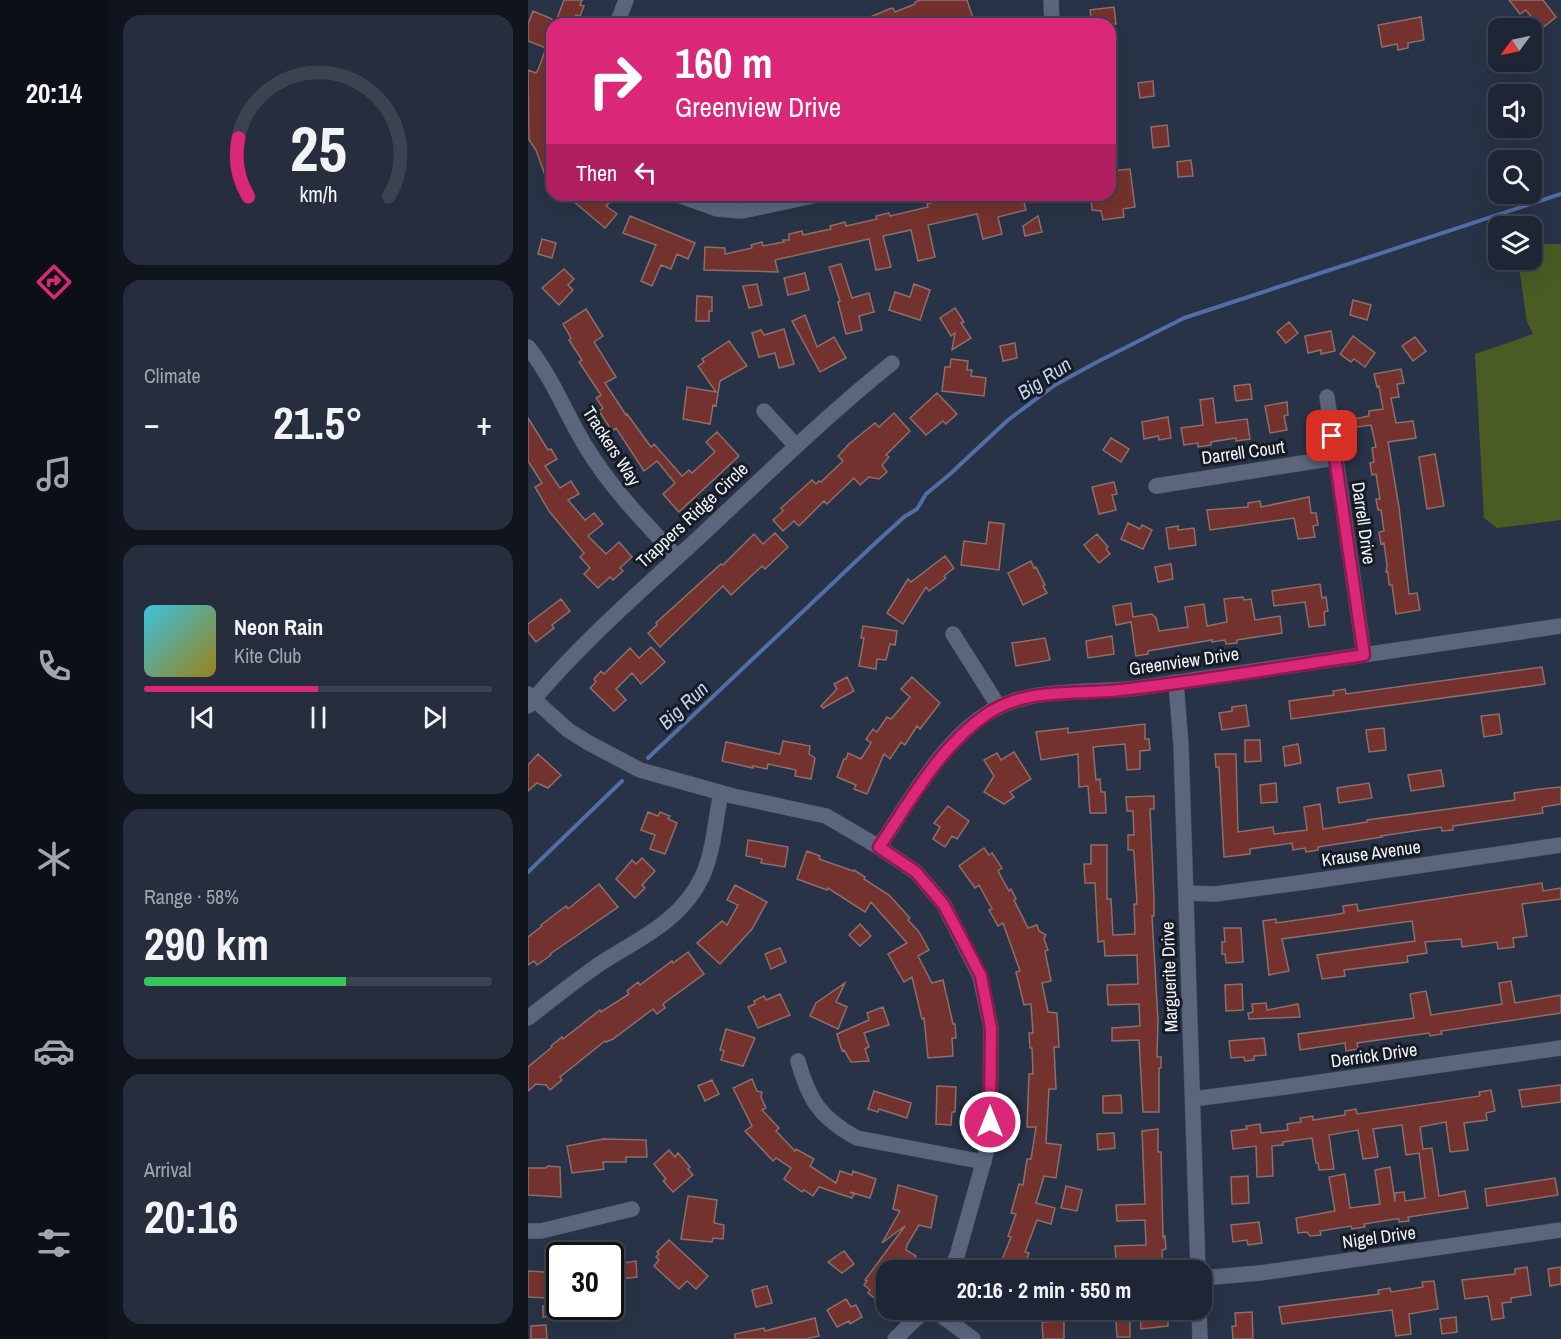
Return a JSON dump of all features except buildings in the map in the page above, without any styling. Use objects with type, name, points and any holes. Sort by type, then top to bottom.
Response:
[{"type":"street","points":[[618,18],[626,0]]},
{"type":"street","points":[[1051,0],[1052,18]]},
{"type":"street","points":[[695,201],[717,209],[742,211],[789,201]]},
{"type":"street","name":"Trackers Way","points":[[528,347],[542,366],[598,466],[621,496],[677,557]]},
{"type":"street","name":"Trappers Ridge Circle","points":[[530,700],[594,635],[796,446],[892,363]]},
{"type":"street","name":"Darrell Drive","points":[[1327,397],[1364,655]]},
{"type":"street","points":[[764,411],[796,446]]},
{"type":"street","name":"Darrell Court","points":[[1156,486],[1335,458]]},
{"type":"street","name":"Greenview Drive","points":[[879,847],[945,751],[973,724],[999,707],[1018,699],[1038,694],[1120,690],[1561,626]]},
{"type":"street","points":[[953,634],[999,707]]},
{"type":"street","name":"Marguerite Drive","points":[[1176,682],[1181,745],[1198,1260]]},
{"type":"street","points":[[530,700],[568,730],[640,770],[721,793],[826,816],[916,872],[944,905],[981,976],[991,1028],[990,1139],[955,1260]]},
{"type":"street","points":[[528,1018],[599,964],[661,926],[678,911],[701,879],[709,859],[721,793]]},
{"type":"street","name":"Krause Avenue","points":[[1186,893],[1215,894],[1295,884],[1561,845]]},
{"type":"street","name":"Derrick Drive","points":[[1193,1099],[1561,1047]]},
{"type":"street","points":[[798,1060],[806,1088],[815,1104],[828,1119],[857,1138],[984,1162]]},
{"type":"street","points":[[528,1231],[541,1231],[632,1209]]},
{"type":"street","name":"Nigel Drive","points":[[1212,1277],[1260,1274],[1561,1230]]},
{"type":"street","points":[[895,1339],[915,1320]]},
{"type":"street","points":[[947,1320],[973,1339]]},
{"type":"street","points":[[1199,1320],[1200,1339]]},
{"type":"green space","points":[[1542,244],[1561,244],[1561,520],[1497,528],[1484,518],[1475,354],[1533,334],[1527,322],[1519,270],[1542,270]]},
{"type":"waterway","name":"Big Run","points":[[648,758],[871,547],[904,517],[917,509],[926,494],[1008,420],[1055,385],[1184,318],[1561,194]]},
{"type":"waterway","name":"Big Run","points":[[528,872],[622,781]]},
{"type":"route","points":[[990,1122],[991,1028],[981,976],[944,905],[916,872],[879,847],[945,751],[973,724],[990,712],[1018,699],[1060,692],[1120,690],[1364,655],[1332,436]]}]
